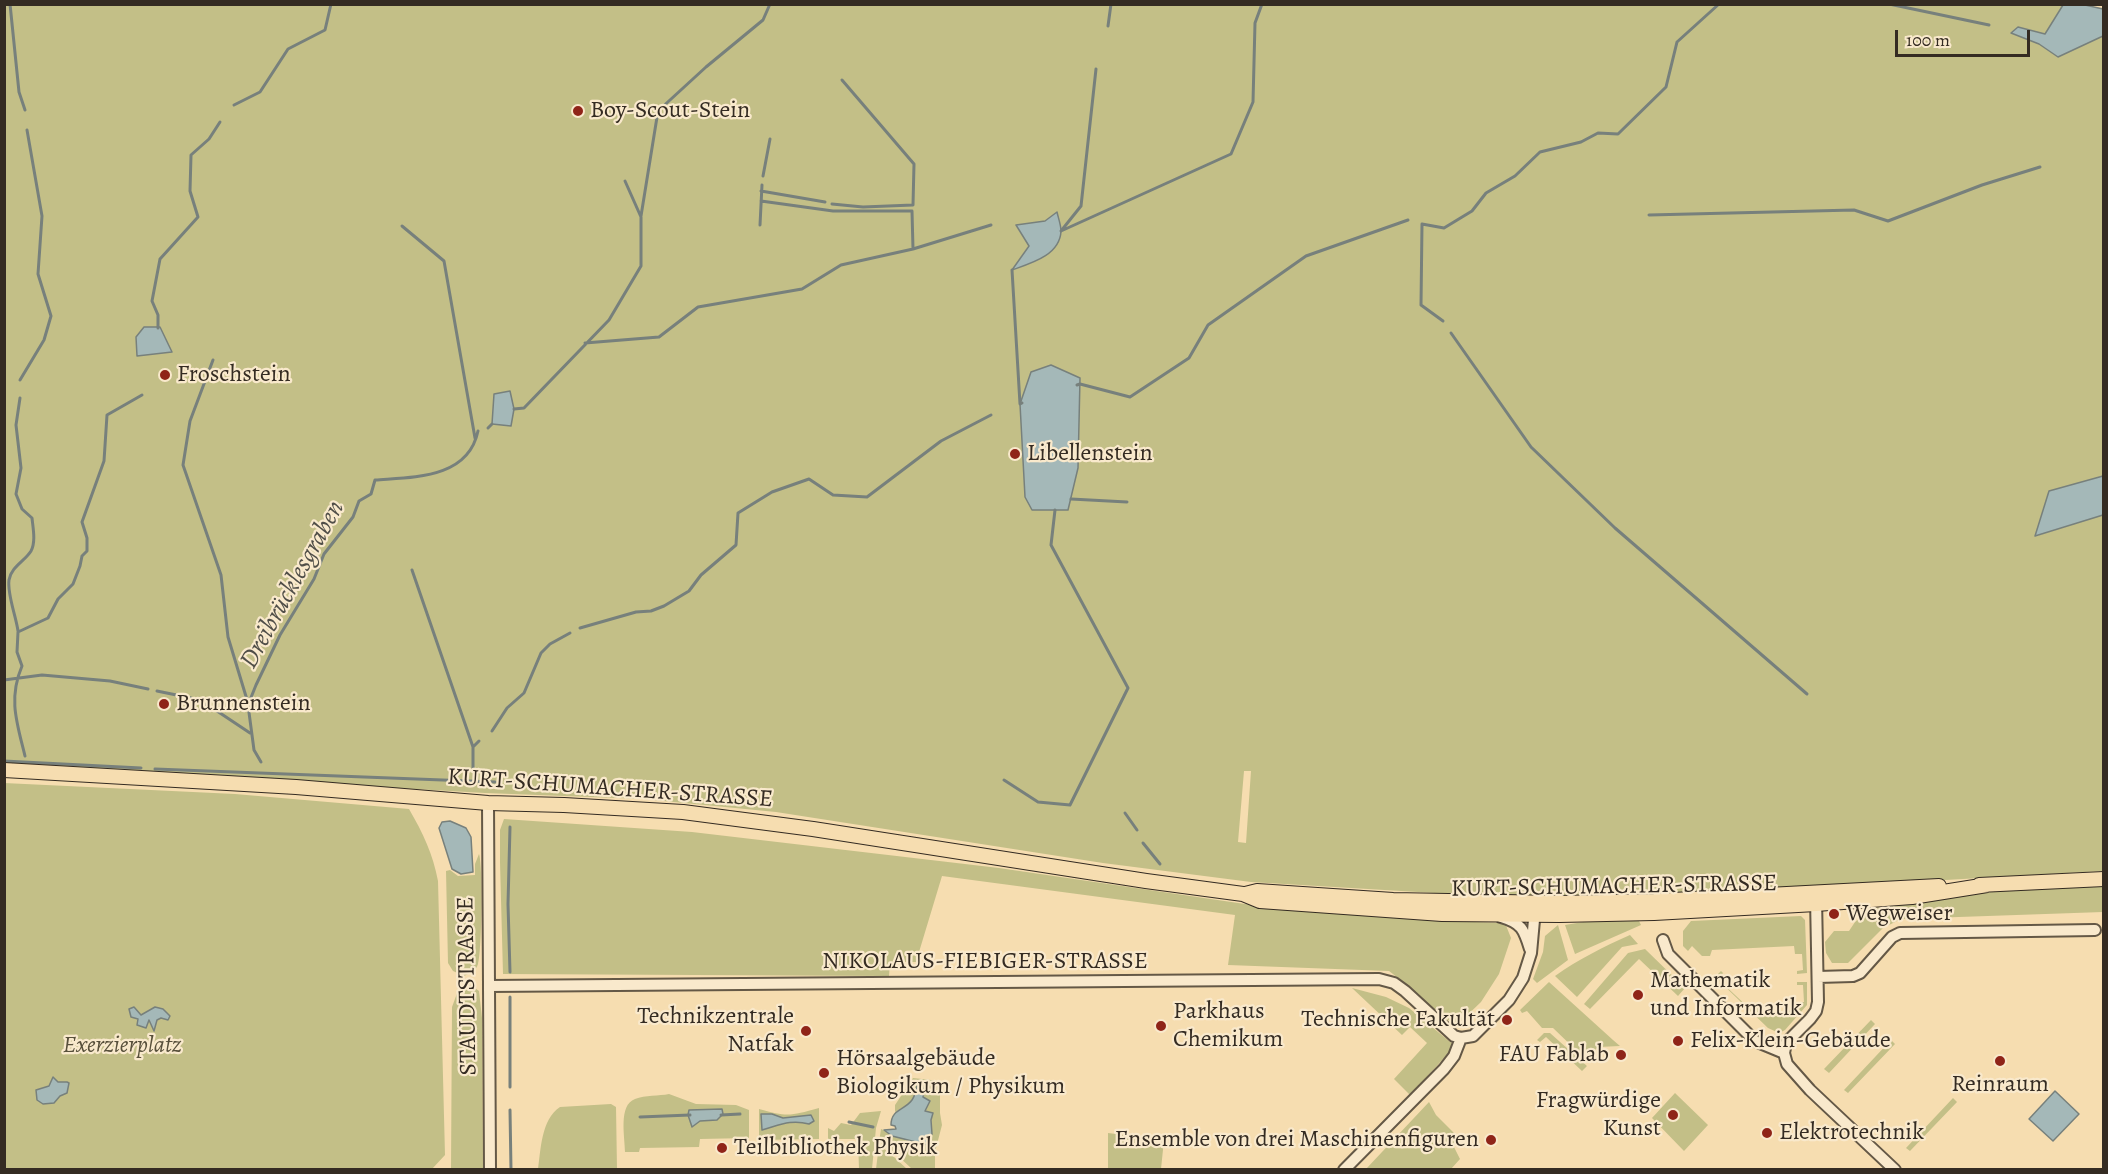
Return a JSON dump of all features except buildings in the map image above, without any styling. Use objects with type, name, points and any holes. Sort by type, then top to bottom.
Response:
[{"type":"main road","name":"KURT-SCHUMACHER-STRASSE","points":[[4,770],[296,787],[488,803],[564,805],[712,815],[1146,882],[1243,894],[1260,901],[1442,914],[1489,914],[1535,909]]},
{"type":"main road","name":"KURT-SCHUMACHER-STRASSE","points":[[1243,894],[1257,891],[1535,909],[1654,913],[1932,886],[2103,879]]},
{"type":"street","name":"STAUDTSTRASSE","points":[[488,803],[490,1170]]},
{"type":"street","points":[[1816,898],[1818,1002],[1816,1011],[1786,1043],[1784,1053],[1786,1064],[1894,1170]]},
{"type":"street","points":[[1344,1170],[1444,1069],[1454,1056],[1461,1038],[1473,1036],[1509,999],[1523,978],[1531,952],[1535,909]]},
{"type":"street","points":[[1489,914],[1513,920],[1524,930],[1531,952]]},
{"type":"street","points":[[1818,977],[1853,976],[1860,973],[1892,937],[1900,933],[2095,930]]},
{"type":"street","points":[[1663,940],[1668,954],[1755,1041],[1784,1053]]},
{"type":"street","name":"NIKOLAUS-FIEBIGER-STRASSE","points":[[489,986],[1379,979],[1394,983],[1447,1032],[1461,1038]]},
{"type":"green space","points":[[4,5],[2063,5],[2045,34],[2019,27],[2012,33],[2039,44],[2058,57],[2103,36],[2103,476],[2049,491],[2036,536],[2103,515],[2103,871],[1735,892],[1596,896],[1468,895],[1251,882],[1103,863],[776,812],[643,799],[485,793],[5,766]],"holes":[[[1057,212],[1013,269],[1029,245],[1016,226],[1045,221]],[[1244,771],[1251,771],[1246,843],[1238,842]]]},
{"type":"green space","name":"Exerzierplatz","points":[[4,783],[235,794],[409,809],[427,844],[438,881],[445,1155],[432,1169],[5,1169]]},
{"type":"green space","points":[[504,819],[692,832],[999,868],[1245,904],[1443,921],[1505,923],[1511,938],[1499,974],[1481,1002],[1457,1025],[1389,971],[1228,965],[1235,915],[942,876],[916,962],[890,962],[889,976],[503,974],[500,830]]},
{"type":"green space","points":[[479,854],[481,927],[479,956],[478,964],[473,972],[464,976],[453,971],[448,963],[446,871],[450,870],[458,876],[475,875],[475,864]]},
{"type":"green space","points":[[2103,883],[2103,912],[1901,919],[1883,928],[1848,963],[1832,963],[1826,953],[1825,942],[1834,931],[1849,931],[1855,922],[1872,907],[1913,903],[1913,900]]},
{"type":"green space","points":[[1801,916],[1805,920],[1807,973],[1797,974],[1797,971],[1803,970],[1802,954],[1795,954],[1794,946],[1712,950],[1710,956],[1702,956],[1692,946],[1688,951],[1683,946],[1683,931],[1691,921]]},
{"type":"green space","points":[[1637,917],[1641,925],[1575,954],[1565,925],[1595,920]]},
{"type":"green space","points":[[1558,925],[1568,960],[1537,983],[1533,979],[1543,952],[1545,936]]},
{"type":"green space","points":[[1630,935],[1638,944],[1622,947],[1577,997],[1555,976],[1591,954]]},
{"type":"green space","points":[[1645,949],[1685,988],[1678,996],[1639,959],[1590,1009],[1584,1004],[1628,953]]},
{"type":"green space","points":[[1721,971],[1723,973],[1718,979],[1751,1010],[1755,1006],[1760,1006],[1761,1012],[1797,1010],[1797,1002],[1804,1002],[1803,985],[1797,985],[1797,982],[1807,982],[1807,1005],[1785,1030],[1779,1033],[1768,1028],[1715,977]]},
{"type":"green space","points":[[1549,982],[1620,1046],[1598,1047],[1592,1053],[1579,1053],[1553,1028],[1542,1028],[1527,1011],[1522,1013],[1520,1010]]},
{"type":"green space","points":[[471,985],[479,991],[482,1018],[483,1169],[451,1169],[452,1007],[459,988]]},
{"type":"green space","points":[[1352,988],[1386,997],[1409,1008],[1455,1046],[1410,1095],[1394,1079],[1427,1043],[1410,1027],[1402,1035]]},
{"type":"green space","points":[[1871,1020],[1875,1024],[1829,1073],[1824,1069]]},
{"type":"green space","points":[[1544,1033],[1550,1033],[1587,1066],[1582,1071],[1546,1037],[1540,1042],[1537,1040]]},
{"type":"green space","points":[[1891,1040],[1895,1044],[1848,1093],[1844,1090]]},
{"type":"green space","points":[[913,1078],[940,1081],[942,1125],[935,1152],[935,1169],[912,1169],[879,1142],[881,1129],[912,1142],[929,1145],[927,1113],[914,1095],[912,1102],[895,1112],[895,1105]]},
{"type":"green space","points":[[1675,1093],[1708,1125],[1684,1151],[1652,1118]]},
{"type":"green space","points":[[669,1094],[696,1104],[736,1105],[749,1110],[749,1138],[700,1139],[699,1147],[640,1148],[639,1152],[625,1152],[624,1114],[630,1102],[643,1097]]},
{"type":"green space","points":[[1953,1098],[1957,1102],[1910,1151],[1906,1148]]},
{"type":"green space","points":[[1429,1102],[1436,1115],[1459,1138],[1453,1145],[1460,1159],[1451,1169],[1366,1169]]},
{"type":"green space","points":[[611,1104],[616,1107],[617,1169],[538,1169],[545,1127],[560,1107]]},
{"type":"green space","points":[[819,1108],[819,1139],[759,1140],[759,1109],[789,1115]]},
{"type":"green space","points":[[881,1111],[876,1128],[872,1169],[859,1169],[858,1139],[828,1139],[828,1128],[834,1131],[841,1123],[851,1125],[860,1113]]},
{"type":"green space","points":[[1108,1133],[1164,1140],[1161,1169],[1108,1169]]},
{"type":"green space","points":[[879,1145],[894,1157],[907,1169],[876,1169]]},
{"type":"shaded area","points":[[2063,5],[2085,5],[2103,9],[2103,36],[2058,57],[2039,44],[2011,33],[2018,27],[2045,34]]},
{"type":"shaded area","points":[[1057,212],[1061,231],[1056,246],[1044,257],[1012,270],[1029,246],[1016,225],[1045,221]]},
{"type":"shaded area","points":[[144,327],[160,327],[172,352],[137,356],[136,337]]},
{"type":"shaded area","points":[[1051,365],[1080,378],[1078,468],[1068,510],[1032,510],[1025,497],[1020,404],[1031,372]]},
{"type":"shaded area","points":[[510,391],[514,409],[511,426],[492,424],[494,394]]},
{"type":"shaded area","points":[[2103,476],[2103,515],[2035,536],[2049,491]]},
{"type":"shaded area","points":[[450,821],[466,828],[471,837],[473,872],[461,874],[452,869],[439,828],[442,822]]},
{"type":"shaded area","points":[[134,1007],[141,1015],[155,1007],[163,1009],[170,1016],[168,1020],[161,1018],[157,1020],[154,1031],[149,1020],[146,1028],[137,1025],[138,1019],[131,1017],[129,1009]]},
{"type":"shaded area","points":[[53,1077],[58,1082],[69,1083],[67,1093],[60,1096],[54,1103],[43,1104],[37,1100],[36,1090],[49,1086]]},
{"type":"shaded area","points":[[917,1086],[922,1086],[923,1097],[930,1101],[925,1111],[933,1113],[932,1134],[928,1139],[932,1142],[928,1145],[892,1136],[884,1130],[896,1129],[891,1125],[893,1116],[912,1100]]},
{"type":"shaded area","points":[[2055,1091],[2079,1114],[2053,1141],[2029,1119]]},
{"type":"shaded area","points":[[722,1109],[723,1114],[717,1120],[700,1121],[692,1127],[688,1115],[689,1110]]},
{"type":"shaded area","points":[[761,1114],[772,1114],[783,1118],[811,1115],[814,1121],[809,1124],[786,1123],[762,1130]]},
{"type":"waterway","points":[[10,4],[19,92],[25,110]]},
{"type":"waterway","points":[[234,105],[260,92],[288,49],[325,30],[331,4]]},
{"type":"waterway","points":[[641,216],[658,111],[706,67],[763,20],[770,4]]},
{"type":"waterway","points":[[1108,26],[1111,4]]},
{"type":"waterway","name":"Dreibrücklesgraben","points":[[1061,231],[1231,154],[1253,102],[1255,23],[1262,4]]},
{"type":"waterway","points":[[1443,321],[1421,305],[1422,224],[1444,228],[1472,211],[1486,193],[1515,176],[1540,152],[1581,142],[1598,133],[1618,134],[1666,87],[1677,42],[1719,4]]},
{"type":"waterway","points":[[1889,4],[1989,25]]},
{"type":"waterway","points":[[1061,231],[1081,206],[1096,69]]},
{"type":"waterway","points":[[832,204],[863,207],[913,205],[914,164],[842,80]]},
{"type":"waterway","points":[[158,328],[158,315],[152,301],[160,259],[198,217],[190,191],[191,155],[209,139],[220,122]]},
{"type":"waterway","points":[[20,380],[44,340],[51,316],[38,274],[42,216],[27,130]]},
{"type":"waterway","points":[[763,176],[770,139]]},
{"type":"waterway","points":[[1649,215],[1854,210],[1888,221],[1982,185],[2040,167]]},
{"type":"waterway","points":[[514,409],[524,408],[609,320],[641,266],[641,217],[625,181]]},
{"type":"waterway","points":[[760,225],[762,185]]},
{"type":"waterway","points":[[761,191],[825,202]]},
{"type":"waterway","points":[[761,201],[833,211],[912,211],[913,249]]},
{"type":"waterway","points":[[1077,385],[1130,397],[1189,358],[1208,325],[1306,256],[1408,220]]},
{"type":"waterway","name":"Dreibrücklesgraben","points":[[585,343],[659,337],[698,307],[802,289],[841,265],[913,249],[991,225]]},
{"type":"waterway","points":[[402,226],[444,261],[475,438]]},
{"type":"waterway","points":[[1012,270],[1020,404],[1022,403]]},
{"type":"waterway","points":[[1451,333],[1531,447],[1615,528],[1807,694]]},
{"type":"waterway","points":[[213,360],[190,421],[183,465],[221,575],[228,637],[248,703]]},
{"type":"waterway","points":[[25,756],[15,711],[15,689],[22,666],[17,652],[18,632],[48,618],[58,599],[73,584],[82,556],[87,551],[87,538],[82,522],[104,461],[107,415],[142,395]]},
{"type":"waterway","points":[[18,631],[9,592],[9,580],[12,571],[31,551],[34,539],[32,518],[22,509],[16,494],[21,468],[16,425],[20,398]]},
{"type":"waterway","points":[[580,628],[636,612],[651,611],[689,591],[701,575],[736,545],[738,513],[772,492],[809,479],[833,495],[867,497],[941,441],[991,415]]},
{"type":"waterway","name":"Dreibrücklesgraben","points":[[488,428],[492,424]]},
{"type":"waterway","name":"Dreibrücklesgraben","points":[[261,762],[254,750],[248,705],[280,635],[314,579],[324,554],[353,517],[359,501],[371,494],[375,480],[422,476],[451,467],[472,447],[478,431]]},
{"type":"waterway","points":[[1071,499],[1127,502]]},
{"type":"waterway","points":[[1004,780],[1038,802],[1070,805],[1128,688],[1051,545],[1055,510]]},
{"type":"waterway","points":[[412,570],[473,747],[473,768]]},
{"type":"waterway","points":[[492,731],[507,708],[524,693],[541,653],[550,644],[570,633]]},
{"type":"waterway","points":[[4,680],[42,675],[110,681],[148,689]]},
{"type":"waterway","points":[[157,691],[191,698],[211,707],[250,733]]},
{"type":"waterway","points":[[473,747],[479,741]]},
{"type":"waterway","points":[[4,761],[141,768]]},
{"type":"waterway","points":[[155,769],[495,782]]},
{"type":"waterway","points":[[1125,813],[1137,830]]},
{"type":"waterway","points":[[510,827],[508,904],[510,972]]},
{"type":"waterway","points":[[1143,843],[1160,864]]},
{"type":"waterway","points":[[510,997],[510,1087]]},
{"type":"waterway","points":[[510,1110],[511,1170]]},
{"type":"waterway","points":[[721,1115],[740,1114]]},
{"type":"waterway","points":[[640,1117],[690,1115]]},
{"type":"waterway","points":[[849,1122],[873,1127]]},
{"type":"place","name":"Boy-Scout-Stein","points":[[578,111]]},
{"type":"place","name":"Froschstein","points":[[165,375]]},
{"type":"place","name":"Libellenstein","points":[[1015,454]]},
{"type":"place","name":"Brunnenstein","points":[[164,704]]},
{"type":"place","name":"Wegweiser","points":[[1834,914]]},
{"type":"place","name":"Mathematik und Informatik","points":[[1638,995]]},
{"type":"place","name":"Technische Fakultät","points":[[1507,1020]]},
{"type":"place","name":"Parkhaus Chemikum","points":[[1161,1026]]},
{"type":"place","name":"Technikzentrale Natfak","points":[[806,1031]]},
{"type":"place","name":"Felix-Klein-Gebäude","points":[[1678,1041]]},
{"type":"place","name":"FAU Fablab","points":[[1621,1055]]},
{"type":"place","name":"Reinraum","points":[[2000,1061]]},
{"type":"place","name":"Hörsaalgebäude Biologikum / Physikum","points":[[824,1073]]},
{"type":"place","name":"Fragwürdige Kunst","points":[[1673,1115]]},
{"type":"place","name":"Elektrotechnik","points":[[1767,1133]]},
{"type":"place","name":"Ensemble von drei Maschinenfiguren","points":[[1491,1140]]},
{"type":"place","name":"Teilbibliothek Physik","points":[[722,1148]]}]
